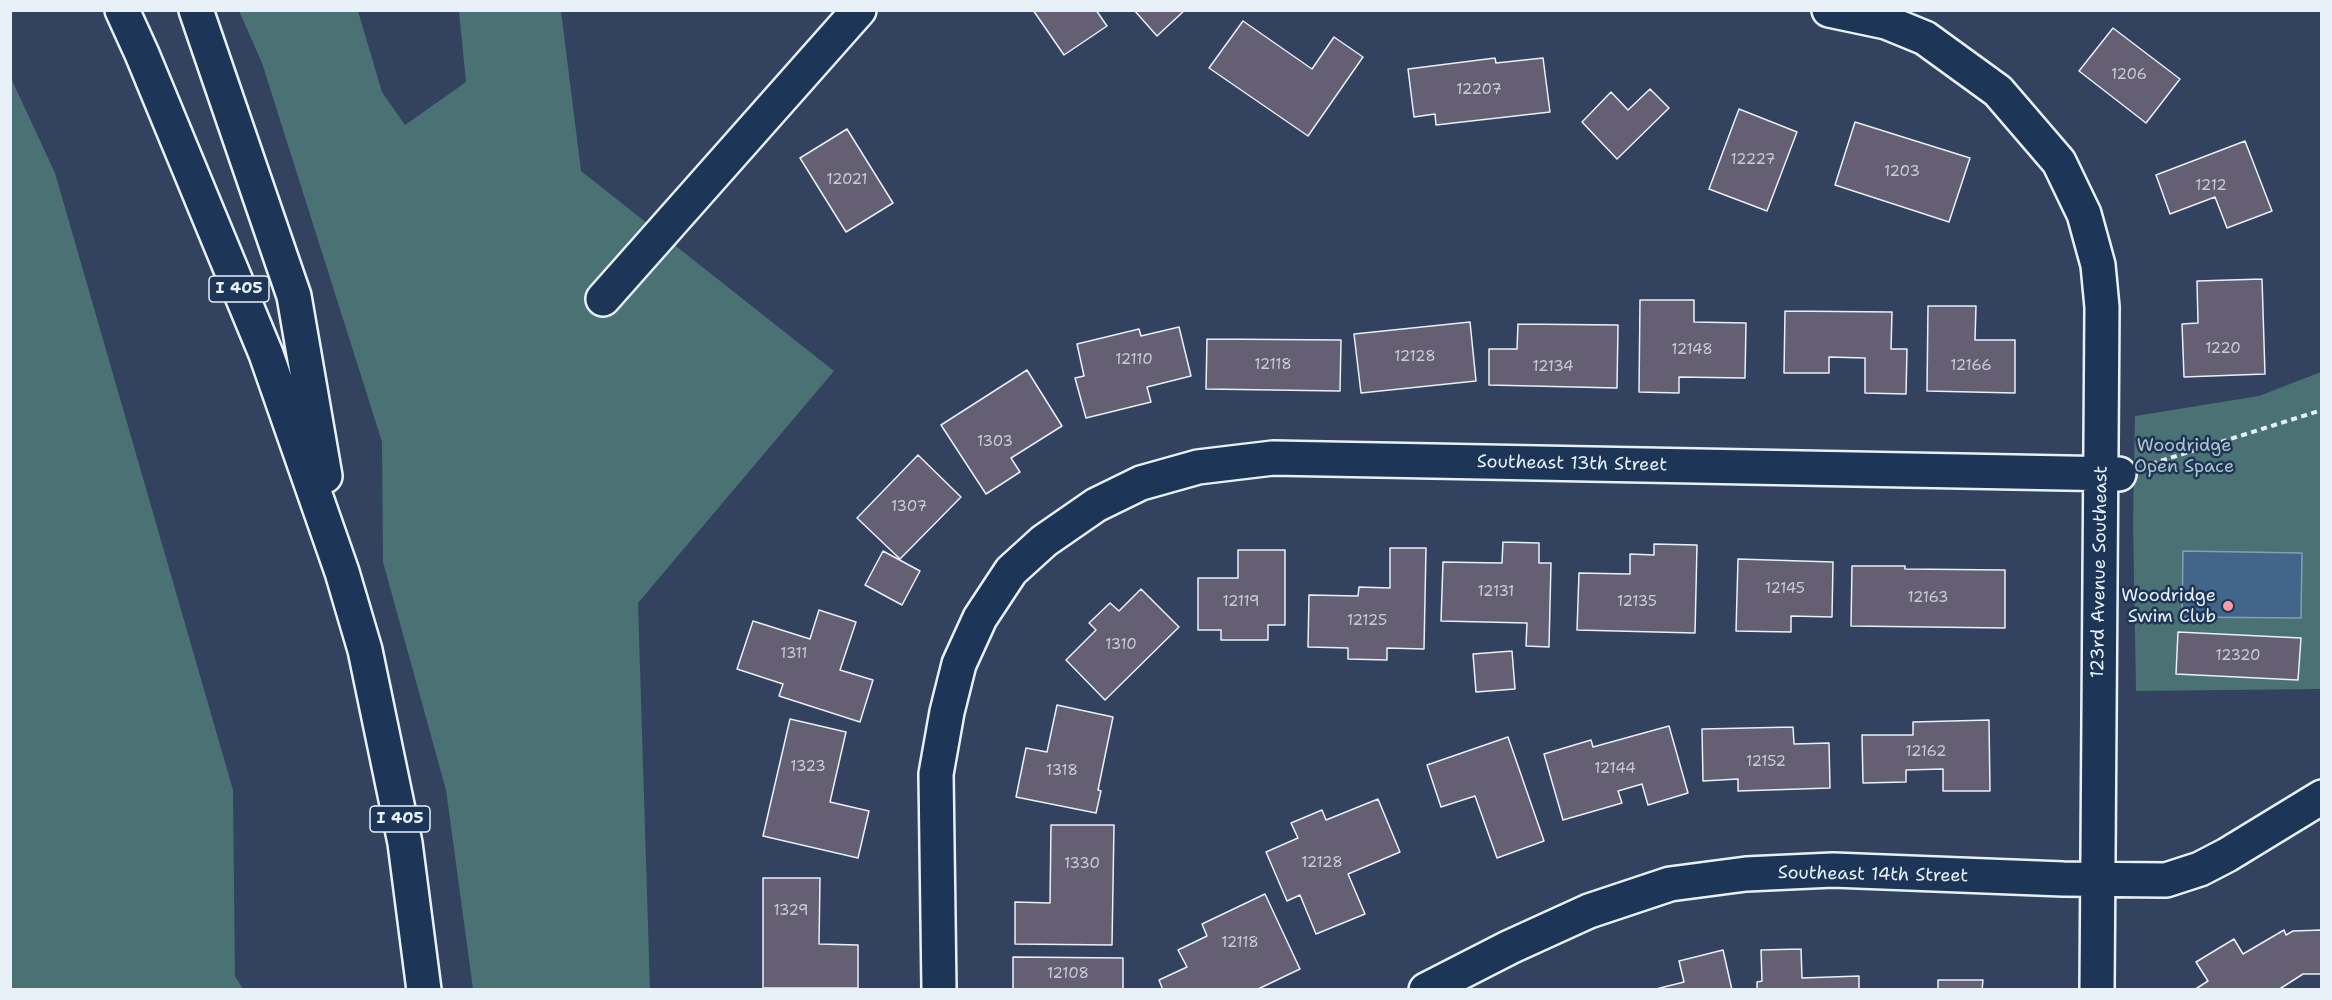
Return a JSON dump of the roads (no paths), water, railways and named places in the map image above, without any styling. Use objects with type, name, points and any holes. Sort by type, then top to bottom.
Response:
[{"type":"main road","name":"I 405","points":[[122,10],[266,354],[342,572],[365,650],[405,843],[424,990]]},
{"type":"main road","points":[[196,10],[294,296],[342,572]]},
{"type":"main road","points":[[603,299],[859,10]]},
{"type":"main road","name":"123rd Avenue Southeast","points":[[1829,10],[1886,22],[1925,38],[1963,63],[1998,92],[2059,162],[2084,214],[2098,265],[2110,474],[2097,990]]},
{"type":"main road","name":"Southeast 13th Street","points":[[939,990],[936,774],[947,712],[959,663],[980,618],[1011,571],[1044,542],[1095,505],[1141,483],[1198,467],[1273,458],[2110,474]]},
{"type":"main road","name":"Southeast 14th Street","points":[[1426,990],[1510,947],[1589,911],[1670,884],[1746,874],[1833,870],[2099,880],[2166,880],[2200,869],[2227,855],[2322,797]]},
{"type":"water","points":[[2183,551],[2302,553],[2301,618],[2182,617]]},
{"type":"place","name":"Woodridge Swim Club","points":[[2228,606]]},
{"type":"park label","name":"Woodridge Open Space","points":[[2184,456]]}]
